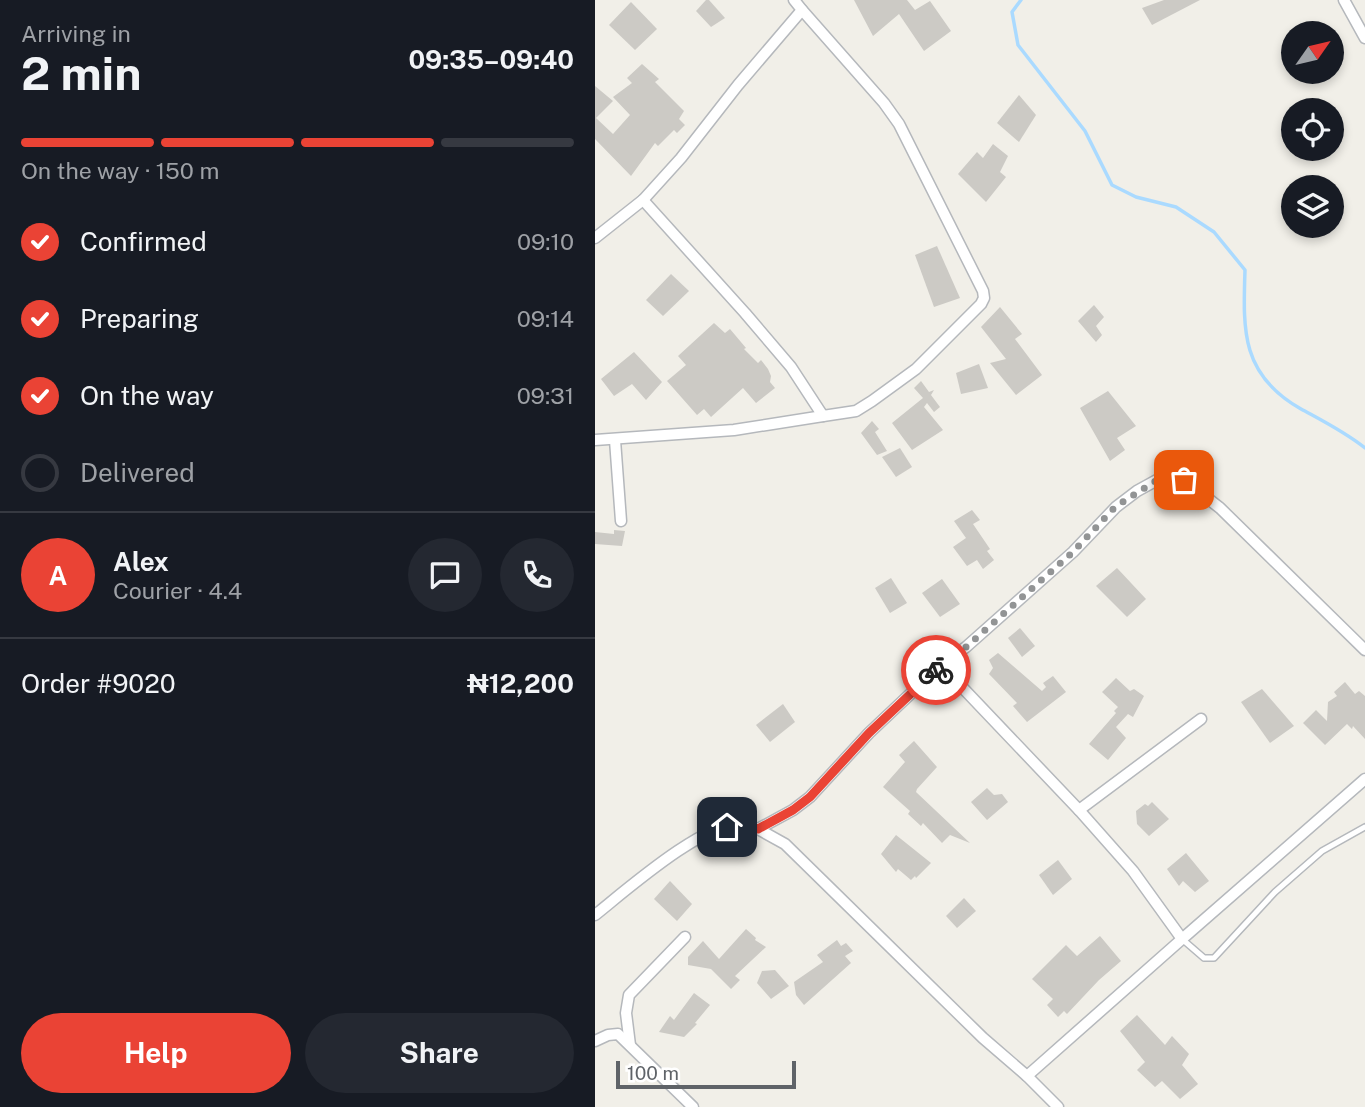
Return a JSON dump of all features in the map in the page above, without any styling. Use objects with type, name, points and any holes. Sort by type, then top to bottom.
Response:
[{"type":"street","points":[[595,440],[734,430],[856,411],[916,369],[984,298],[983,291],[899,124],[884,103],[794,0]]},
{"type":"street","points":[[1344,0],[1365,38]]},
{"type":"street","points":[[595,238],[643,201],[802,10]]},
{"type":"street","points":[[643,201],[791,367],[823,416]]},
{"type":"street","points":[[615,440],[621,521]]},
{"type":"street","points":[[758,829],[793,810],[810,797],[869,733],[941,665],[966,647],[1073,552],[1115,507],[1157,480],[1184,480],[1220,508],[1365,650]]},
{"type":"street","points":[[941,665],[1133,871],[1182,939]]},
{"type":"street","points":[[1079,810],[1201,719]]},
{"type":"street","points":[[1027,1076],[1365,779]]},
{"type":"street","points":[[595,915],[677,852],[713,830],[741,823],[758,829],[785,844],[983,1038],[1058,1107]]},
{"type":"street","points":[[630,1045],[626,1013],[629,995],[685,937]]},
{"type":"street","points":[[595,1041],[618,1034],[693,1107]]},
{"type":"lane","points":[[1182,939],[1204,958],[1214,958],[1284,884],[1322,851],[1365,827]]},
{"type":"building","points":[[706,0],[725,18],[711,27],[696,11]]},
{"type":"building","points":[[854,0],[907,0],[915,10],[930,1],[951,31],[924,51],[899,14],[873,36]]},
{"type":"building","points":[[1164,0],[1200,0],[1152,25],[1142,8]]},
{"type":"building","points":[[631,2],[657,29],[635,50],[609,25]]},
{"type":"building","points":[[642,64],[659,79],[655,82],[684,111],[679,119],[685,125],[677,133],[674,130],[658,146],[655,143],[631,176],[595,139],[595,86],[613,101],[596,118],[613,134],[630,115],[613,97],[632,83],[627,78]]},
{"type":"building","points":[[1019,95],[1036,115],[1019,142],[997,123]]},
{"type":"building","points":[[993,144],[1008,156],[1000,172],[1006,177],[986,202],[958,174],[977,152],[983,158]]},
{"type":"building","points":[[937,246],[960,298],[934,307],[915,255]]},
{"type":"building","points":[[671,274],[689,291],[663,316],[646,300]]},
{"type":"building","points":[[1094,305],[1104,317],[1096,326],[1102,335],[1096,342],[1078,321]]},
{"type":"building","points":[[1000,307],[1022,334],[1015,339],[1042,375],[1016,395],[990,363],[1006,359],[981,327]]},
{"type":"building","points":[[714,323],[725,333],[730,329],[758,363],[761,360],[768,369],[770,382],[775,388],[756,403],[743,388],[711,417],[704,409],[697,415],[667,381],[686,365],[678,356]]},
{"type":"building","points":[[634,352],[662,382],[646,400],[632,384],[614,396],[601,379]]},
{"type":"building","points":[[979,364],[988,388],[961,394],[956,373]]},
{"type":"building","points":[[921,381],[929,392],[934,390],[931,395],[940,407],[934,412],[927,403],[924,407],[943,430],[912,450],[892,423],[923,398],[914,388]]},
{"type":"building","points":[[1108,391],[1136,426],[1117,438],[1125,450],[1110,461],[1080,408]]},
{"type":"building","points":[[872,421],[879,429],[875,432],[887,451],[877,455],[861,433]]},
{"type":"building","points":[[900,448],[912,467],[896,477],[882,457]]},
{"type":"building","points":[[972,510],[980,520],[973,524],[994,560],[983,569],[977,560],[967,566],[953,547],[966,538],[954,521]]},
{"type":"building","points":[[614,530],[625,531],[622,546],[595,544],[595,532],[614,534]]},
{"type":"building","points":[[1117,568],[1146,599],[1127,617],[1096,586]]},
{"type":"building","points":[[891,578],[907,603],[890,613],[875,588]]},
{"type":"building","points":[[942,579],[960,604],[940,617],[922,593]]},
{"type":"building","points":[[1020,628],[1035,646],[1022,657],[1008,638]]},
{"type":"building","points":[[998,653],[1042,691],[1046,687],[1043,683],[1053,676],[1066,692],[1027,722],[1013,706],[1017,703],[989,674],[993,668],[989,660]]},
{"type":"building","points":[[1116,678],[1130,691],[1134,689],[1144,696],[1133,717],[1128,714],[1116,727],[1126,738],[1108,760],[1089,744],[1116,713],[1114,711],[1118,707],[1102,692]]},
{"type":"building","points":[[1345,682],[1355,694],[1359,691],[1365,696],[1365,739],[1353,726],[1352,729],[1347,724],[1325,745],[1303,723],[1316,710],[1327,721],[1328,702],[1337,696],[1334,692]]},
{"type":"building","points":[[1262,689],[1294,726],[1270,743],[1241,702]]},
{"type":"building","points":[[783,704],[795,722],[770,742],[756,725]]},
{"type":"building","points":[[914,741],[937,767],[916,792],[970,843],[950,835],[942,843],[923,823],[921,826],[908,814],[910,811],[883,787],[905,762],[899,755]]},
{"type":"building","points":[[987,788],[994,795],[1002,794],[1008,802],[987,820],[971,802]]},
{"type":"building","points":[[1152,802],[1169,819],[1149,836],[1137,824],[1136,811]]},
{"type":"building","points":[[896,835],[931,863],[911,880],[898,869],[896,872],[881,854]]},
{"type":"building","points":[[1186,853],[1209,881],[1195,892],[1183,881],[1179,886],[1167,869]]},
{"type":"building","points":[[1058,860],[1072,879],[1053,895],[1039,875]]},
{"type":"building","points":[[670,881],[692,904],[677,921],[654,899]]},
{"type":"building","points":[[964,898],[976,911],[957,928],[946,916]]},
{"type":"building","points":[[746,929],[755,940],[766,947],[735,976],[740,980],[731,989],[711,969],[688,965],[688,957],[703,941],[719,959]]},
{"type":"building","points":[[1100,936],[1121,961],[1067,1014],[1064,1011],[1058,1017],[1047,1005],[1053,999],[1032,979],[1066,945],[1077,956]]},
{"type":"building","points":[[837,940],[841,946],[846,943],[853,951],[845,956],[851,963],[804,1005],[796,995],[794,982],[823,962],[817,955]]},
{"type":"building","points":[[775,970],[789,986],[771,999],[757,983],[762,971]]},
{"type":"building","points":[[694,993],[710,1005],[695,1023],[697,1024],[684,1037],[659,1032],[670,1016],[674,1020]]},
{"type":"building","points":[[1137,1015],[1165,1045],[1172,1036],[1189,1054],[1182,1065],[1198,1084],[1180,1099],[1162,1081],[1155,1087],[1137,1070],[1145,1062],[1120,1031]]},
{"type":"waterway","points":[[1021,0],[1012,12],[1018,45],[1085,131],[1112,185],[1136,197],[1176,207],[1214,232],[1245,270],[1246,332],[1256,366],[1267,382],[1281,396],[1365,448]]},
{"type":"way so far","points":[[936,670],[966,647],[1073,552],[1115,507],[1157,480],[1184,480]]},
{"type":"route","points":[[727,827],[741,823],[758,829],[793,810],[810,797],[869,733],[936,670]]}]
